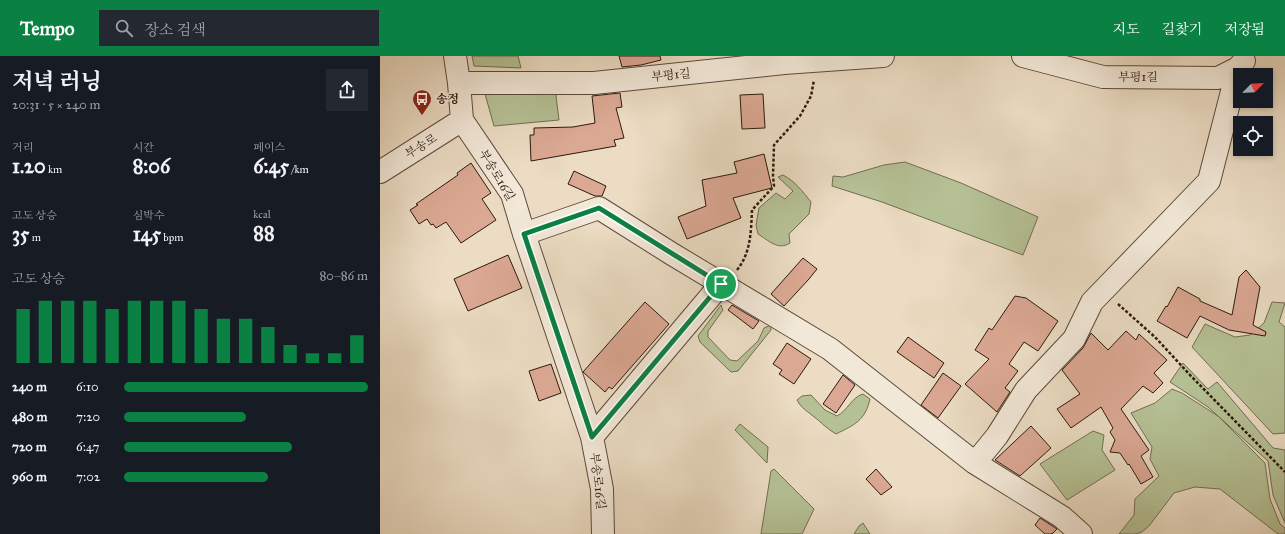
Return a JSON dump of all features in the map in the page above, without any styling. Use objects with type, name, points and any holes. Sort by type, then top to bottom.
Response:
[{"type":"street","points":[[455,56],[460,83],[462,120]]},
{"type":"street","name":"부평1길","points":[[460,83],[594,83],[819,59],[883,56]]},
{"type":"street","name":"부평1길","points":[[1023,56],[1103,77],[1218,78],[1243,62]]},
{"type":"street","points":[[975,463],[997,436],[1026,390],[1074,339],[1092,302],[1208,181],[1243,62]]},
{"type":"street","name":"부송로","points":[[380,172],[462,120]]},
{"type":"street","name":"부송로16길","points":[[462,120],[512,194],[592,437],[602,489],[603,534]]},
{"type":"street","points":[[524,234],[599,208],[830,349],[975,463],[1062,517],[1081,534]]},
{"type":"street","points":[[592,437],[723,285]]},
{"type":"path","points":[[723,285],[744,262],[751,235],[752,210],[774,186],[772,176],[774,145],[800,116],[811,96],[819,59]]},
{"type":"path","points":[[1103,291],[1156,337],[1195,380],[1285,472]]},
{"type":"green space","points":[[472,56],[518,56],[521,68],[474,66]]},
{"type":"green space","points":[[555,88],[559,120],[494,126],[485,94]]},
{"type":"green space","points":[[905,162],[961,183],[1038,217],[1023,255],[882,202],[832,186],[833,176],[843,177],[884,165]]},
{"type":"green space","points":[[783,175],[795,184],[811,202],[809,214],[789,234],[790,243],[781,246],[773,244],[758,234],[756,225],[759,208],[776,193],[785,199],[793,191],[778,177]]},
{"type":"green space","points":[[1272,302],[1285,303],[1279,322],[1285,327],[1285,433],[1273,434],[1192,347],[1205,324],[1235,337],[1250,335],[1264,323]]},
{"type":"green space","points":[[721,305],[723,310],[708,331],[708,337],[730,360],[737,361],[758,341],[764,328],[771,325],[771,330],[738,371],[731,372],[700,342],[698,336]]},
{"type":"green space","points":[[1183,363],[1208,389],[1217,382],[1273,448],[1285,450],[1285,523],[1273,495],[1268,461],[1208,407],[1170,382]]},
{"type":"green space","points":[[1172,389],[1182,393],[1218,416],[1265,463],[1270,499],[1280,524],[1285,528],[1285,534],[1278,534],[1220,489],[1195,487],[1174,493],[1149,526],[1142,532],[1135,534],[1119,534],[1134,515],[1135,499],[1159,476],[1150,459],[1152,447],[1131,413],[1155,403]]},
{"type":"green space","points":[[863,394],[870,399],[862,417],[853,425],[836,434],[804,409],[797,400],[802,396],[811,395],[825,410],[837,416],[841,414],[856,398]]},
{"type":"green space","points":[[740,424],[768,447],[767,463],[735,430]]},
{"type":"green space","points":[[1093,431],[1104,435],[1102,450],[1115,470],[1067,500],[1040,464]]},
{"type":"green space","points":[[774,469],[814,509],[802,534],[761,534],[771,471]]},
{"type":"green space","points":[[863,523],[870,534],[854,534],[859,526]]},
{"type":"building","points":[[619,56],[660,56],[661,60],[641,65],[622,67]]},
{"type":"building","points":[[620,93],[622,107],[616,108],[624,138],[614,140],[616,146],[531,161],[530,135],[534,135],[534,128],[573,127],[595,123],[592,96]]},
{"type":"building","points":[[763,94],[765,128],[742,129],[740,95]]},
{"type":"building","points":[[764,154],[772,188],[733,198],[741,218],[687,239],[678,217],[706,206],[702,180],[737,173],[734,162]]},
{"type":"building","points":[[471,163],[491,193],[482,199],[496,220],[461,243],[446,222],[436,228],[433,224],[431,225],[427,219],[419,224],[410,210],[418,205],[416,204],[458,175],[457,173]]},
{"type":"building","points":[[574,171],[606,186],[602,196],[595,196],[568,184]]},
{"type":"building","points":[[508,255],[522,288],[468,311],[454,279]]},
{"type":"building","points":[[803,258],[817,269],[784,306],[771,294]]},
{"type":"building","points":[[1246,270],[1260,287],[1253,325],[1266,332],[1265,336],[1229,330],[1200,316],[1187,338],[1157,321],[1178,287],[1200,299],[1200,301],[1232,315],[1239,277]]},
{"type":"building","points":[[1015,296],[1026,298],[1058,321],[1038,351],[1024,342],[1009,364],[1018,371],[1005,388],[1010,392],[997,412],[965,384],[989,359],[975,350],[989,328],[992,330]]},
{"type":"building","points":[[645,302],[669,324],[612,389],[609,387],[605,392],[583,372]]},
{"type":"building","points":[[732,305],[759,321],[753,329],[728,310]]},
{"type":"building","points":[[1126,331],[1136,340],[1139,334],[1167,360],[1154,373],[1163,383],[1153,393],[1143,386],[1121,409],[1149,450],[1141,456],[1153,477],[1141,484],[1129,464],[1128,465],[1120,453],[1110,452],[1115,440],[1110,432],[1113,428],[1101,407],[1071,428],[1057,409],[1080,394],[1062,370],[1083,348],[1091,333],[1108,350]]},
{"type":"building","points":[[908,337],[944,363],[934,378],[897,352]]},
{"type":"building","points":[[787,343],[811,359],[794,384],[779,374],[782,370],[773,364]]},
{"type":"building","points":[[551,364],[561,393],[539,401],[529,371]]},
{"type":"building","points":[[943,373],[961,386],[938,418],[921,405]]},
{"type":"building","points":[[843,375],[855,385],[836,413],[823,404]]},
{"type":"building","points":[[1031,426],[1051,448],[1020,476],[995,460]]},
{"type":"building","points":[[876,469],[892,487],[881,495],[866,479]]},
{"type":"building","points":[[1040,518],[1057,529],[1052,534],[1045,534],[1035,525]]},
{"type":"place","name":"송정","points":[[422,116]]},
{"type":"route","points":[[599,208],[721,284],[592,437],[524,234],[599,208]]}]
